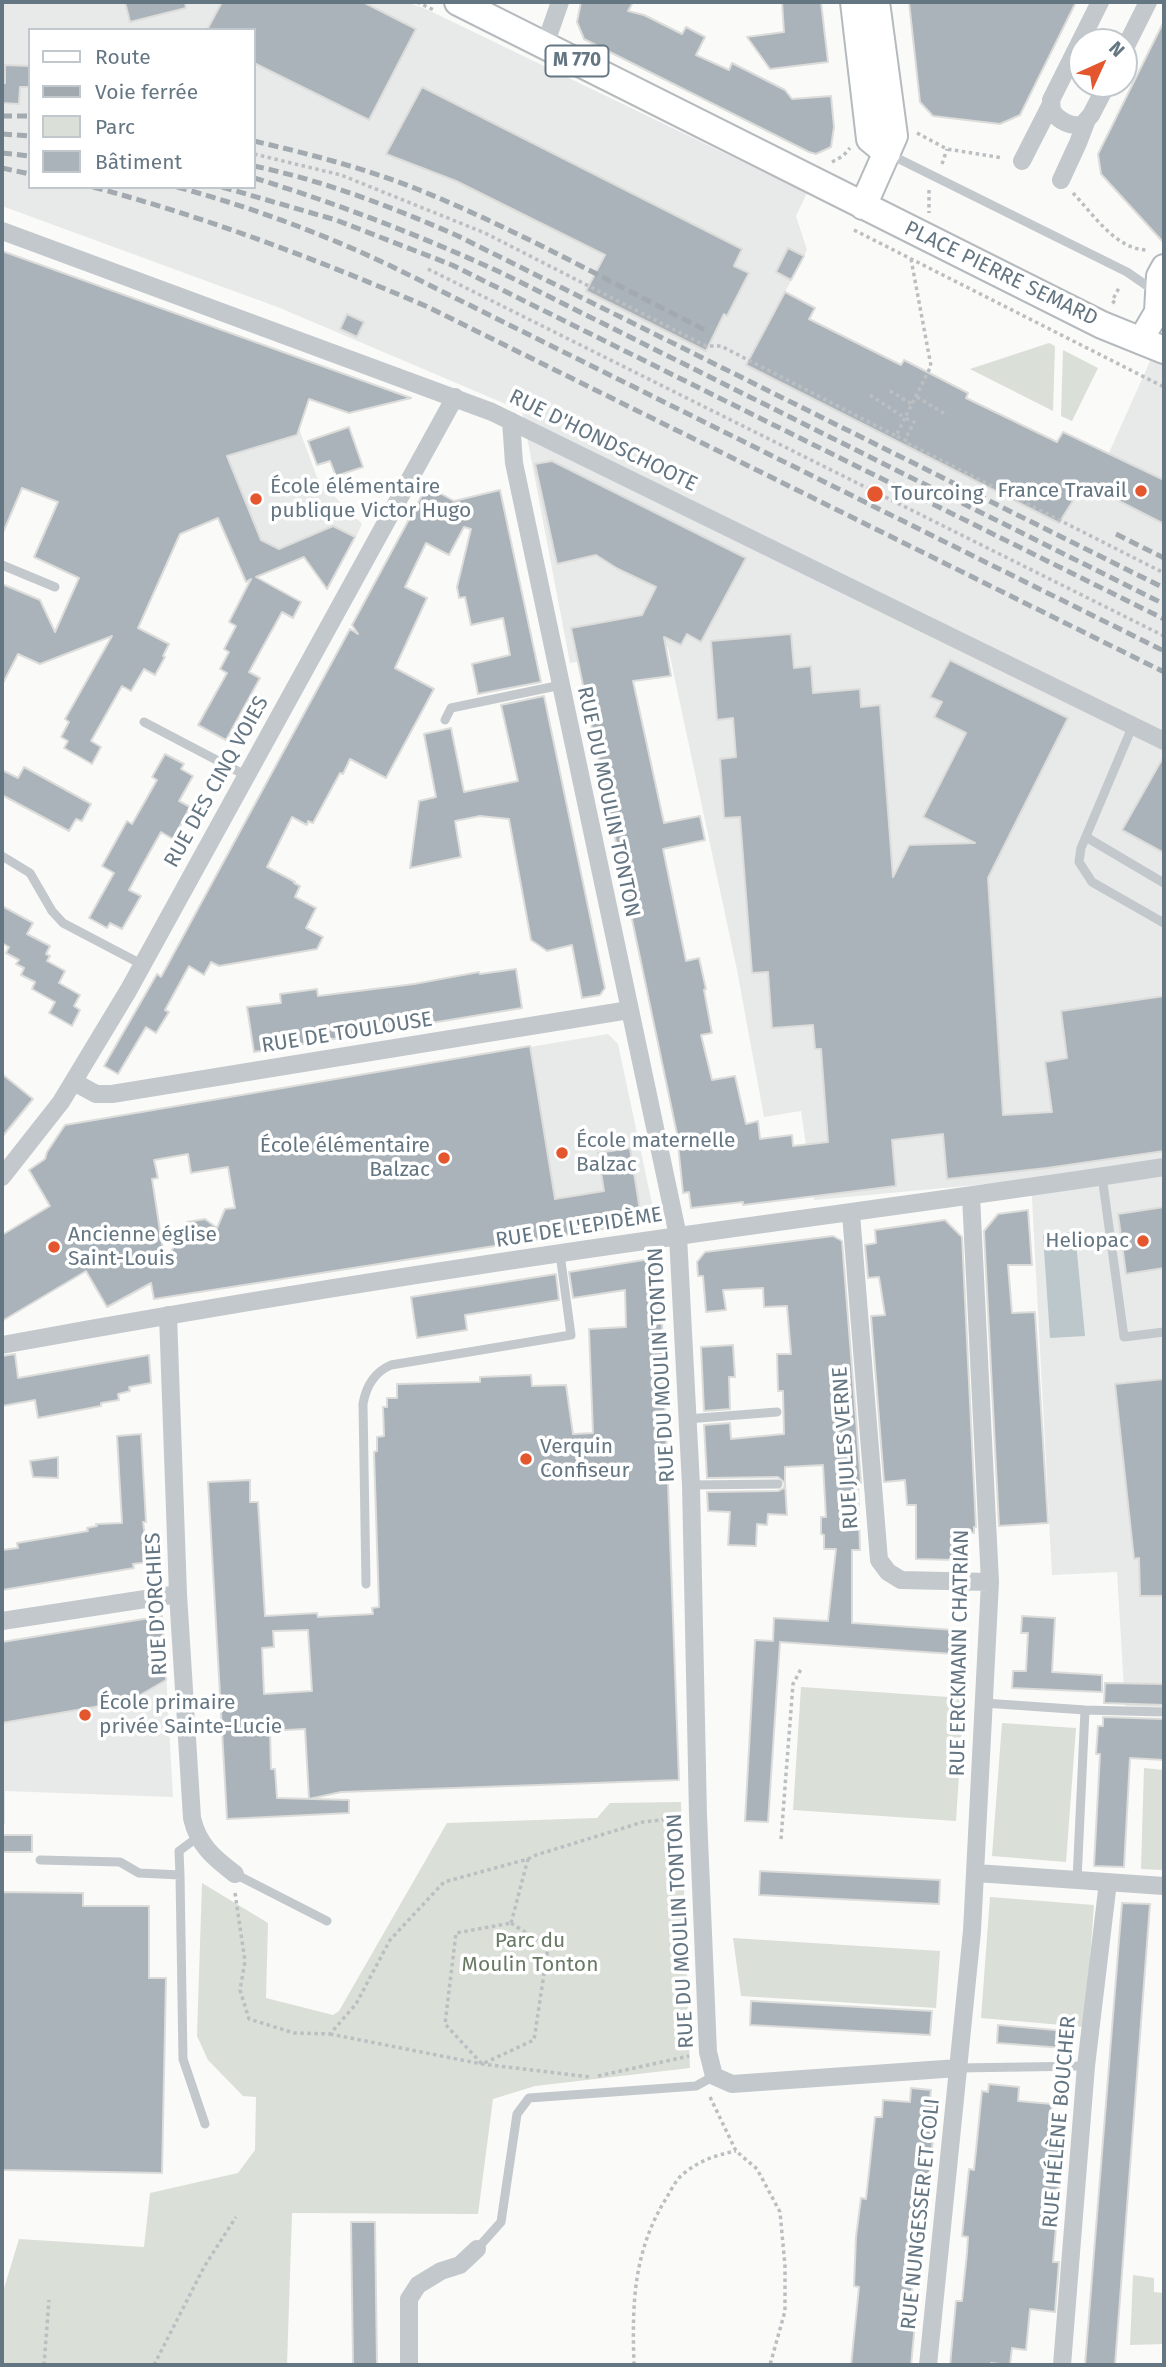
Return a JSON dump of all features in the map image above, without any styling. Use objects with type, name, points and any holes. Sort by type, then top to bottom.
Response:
[{"type":"main road","name":"M 770","points":[[458,2],[863,206]]},
{"type":"main road","points":[[854,2],[868,130],[870,139],[887,153]]},
{"type":"main road","points":[[863,206],[894,136],[876,2]]},
{"type":"main road","name":"PLACE PIERRE SEMARD","points":[[863,206],[1152,346]]},
{"type":"main road","points":[[1152,346],[1161,294],[1159,276],[1164,267]]},
{"type":"main road","name":"M 770","points":[[1152,346],[1164,361]]},
{"type":"street","points":[[545,45],[560,2]]},
{"type":"street","points":[[1023,161],[1100,2]]},
{"type":"street","points":[[1135,28],[1148,2]]},
{"type":"street","points":[[1061,180],[1099,98]]},
{"type":"street","points":[[1050,106],[1055,116],[1072,125],[1086,122]]},
{"type":"street","name":"RUE D'HONDSCHOOTE","points":[[2,230],[455,397],[511,421],[1164,741]]},
{"type":"street","name":"RUE DES CINQ VOIES","points":[[2,1177],[54,1112],[74,1082],[142,965],[455,397]]},
{"type":"street","name":"RUE DU MOULIN TONTON","points":[[511,421],[514,463],[678,1236],[691,1485],[698,1815],[708,2079],[732,2084],[958,2068]]},
{"type":"street","name":"RUE DE TOULOUSE","points":[[74,1082],[96,1094],[112,1094],[629,1010]]},
{"type":"street","name":"RUE DE L'EPIDÈME","points":[[2,1345],[168,1315],[559,1254],[1164,1167]]},
{"type":"street","name":"RUE ERCKMANN CHATRIAN","points":[[958,2068],[976,1873],[990,1582],[971,1196]]},
{"type":"street","name":"RUE JULES VERNE","points":[[851,1214],[879,1560],[888,1572],[901,1580],[990,1582]]},
{"type":"street","name":"RUE D'ORCHIES","points":[[168,1315],[178,1594],[192,1818],[198,1837]]},
{"type":"street","points":[[2,1621],[178,1594]]},
{"type":"street","points":[[198,1837],[211,1855],[235,1874]]},
{"type":"street","points":[[976,1873],[1164,1886]]},
{"type":"street","name":"RUE HÉLÈNE BOUCHER","points":[[1062,2365],[1086,2066],[1108,1882]]},
{"type":"street","name":"RUE NUNGESSER ET COLI","points":[[928,2365],[958,2068]]},
{"type":"street","points":[[409,2365],[409,2299],[418,2285],[460,2265],[477,2249]]},
{"type":"lane","points":[[887,153],[1127,272],[1161,294]]},
{"type":"lane","points":[[2,565],[55,586]]},
{"type":"lane","points":[[445,720],[451,708],[561,685]]},
{"type":"lane","points":[[144,722],[247,776]]},
{"type":"lane","points":[[1133,725],[1086,837],[1079,862],[1092,882],[1164,923]]},
{"type":"lane","points":[[1086,837],[1164,883]]},
{"type":"lane","points":[[2,856],[30,873],[52,911],[63,923],[142,965]]},
{"type":"lane","points":[[1102,1176],[1124,1337],[1164,1332]]},
{"type":"lane","points":[[366,1584],[363,1404],[367,1388],[377,1374],[391,1365],[571,1335],[559,1254]]},
{"type":"lane","points":[[687,1419],[777,1412]]},
{"type":"lane","points":[[691,1485],[778,1484]]},
{"type":"lane","points":[[984,1703],[1164,1712]]},
{"type":"lane","points":[[1077,1880],[1085,1710]]},
{"type":"lane","points":[[198,1837],[179,1851],[183,2059],[205,2124]]},
{"type":"lane","points":[[40,1860],[120,1862],[139,1873],[180,1875]]},
{"type":"lane","points":[[235,1874],[327,1921]]},
{"type":"lane","points":[[958,2068],[1086,2066]]},
{"type":"lane","points":[[477,2249],[500,2222],[517,2114],[528,2098],[696,2086],[708,2079]]},
{"type":"path","points":[[828,163],[839,159],[848,151],[852,132],[868,130]]},
{"type":"path","points":[[256,155],[341,176],[485,233],[706,346],[721,346],[1164,573]]},
{"type":"path","points":[[929,191],[929,222]]},
{"type":"path","points":[[896,436],[931,366],[910,260],[1164,387]]},
{"type":"path","points":[[428,269],[1164,636]]},
{"type":"path","points":[[1119,305],[1112,301],[1120,286]]},
{"type":"path","points":[[890,391],[912,404]]},
{"type":"path","points":[[870,395],[914,422],[905,440]]},
{"type":"path","points":[[917,397],[947,415]]},
{"type":"path","points":[[781,1839],[793,1684],[800,1669]]},
{"type":"path","points":[[330,2034],[355,2004],[390,1940],[444,1882],[528,1859],[643,1822],[698,1815]]},
{"type":"path","points":[[510,1923],[528,1859]]},
{"type":"path","points":[[235,1874],[235,1899],[245,1961],[240,1990],[249,2019],[294,2034],[330,2034],[482,2064],[593,2077],[708,2052]]},
{"type":"path","points":[[510,1923],[548,1947],[534,2040],[482,2064],[445,2024],[456,1933],[510,1923]]},
{"type":"path","points":[[708,2079],[736,2151],[757,2169],[780,2212],[785,2266],[785,2311],[770,2365]]},
{"type":"path","points":[[635,2365],[633,2325],[636,2272],[655,2216],[680,2176],[710,2156],[736,2151]]},
{"type":"path","points":[[154,2365],[204,2267],[236,2217]]},
{"type":"path","points":[[44,2365],[49,2300]]},
{"type":"shaded area","points":[[2,2],[406,2],[426,9],[807,193],[796,216],[807,250],[785,292],[815,308],[810,320],[900,365],[904,360],[968,393],[967,399],[1057,442],[1063,432],[1108,455],[1159,341],[1164,344],[1164,1708],[1125,1706],[1117,1572],[1052,1575],[1031,1180],[814,1200],[801,1111],[764,1117],[737,970],[668,647],[570,663],[522,411],[280,308],[2,206]]},
{"type":"shaded area","name":"École élémentaire publique Victor Hugo","points":[[298,426],[318,480],[362,524],[356,537],[342,531],[336,543],[246,582],[218,518],[77,456]]},
{"type":"shaded area","name":"École maternelle Balzac","points":[[608,1034],[618,1044],[654,1213],[650,1219],[642,1223],[421,1258],[390,1070]]},
{"type":"shaded area","points":[[1075,1232],[1085,1336],[1050,1338],[1043,1235]]},
{"type":"shaded area","name":"École primaire privée Sainte-Lucie","points":[[158,1617],[163,1620],[173,1797],[5,1791],[5,1824],[2,1824],[2,1643]]},
{"type":"green space","points":[[1049,343],[1055,346],[1053,411],[970,369]]},
{"type":"green space","points":[[1063,350],[1098,368],[1072,421],[1061,416]]},
{"type":"green space","points":[[801,1687],[964,1698],[956,1821],[793,1810]]},
{"type":"green space","points":[[1002,1723],[1076,1728],[1066,1862],[992,1856]]},
{"type":"green space","points":[[1144,1768],[1164,1770],[1164,1870],[1141,1869]]},
{"type":"green space","name":"Parc du Moulin Tonton","points":[[681,1802],[690,2068],[535,2086],[493,2099],[478,2214],[292,2213],[287,2365],[2,2365],[2,2295],[19,2239],[144,2247],[150,2193],[238,2173],[255,2150],[256,2097],[243,2096],[208,2060],[197,2036],[202,1883],[268,1923],[266,1998],[333,2015],[339,2011],[447,1823],[597,1818],[610,1803]]},
{"type":"green space","points":[[990,1897],[1094,1905],[1085,2027],[981,2018]]},
{"type":"green space","points":[[733,1938],[940,1951],[936,2008],[741,1996]]},
{"type":"green space","points":[[1133,2275],[1154,2278],[1154,2292],[1164,2293],[1164,2344],[1130,2345]]},
{"type":"building","points":[[125,2],[185,2],[186,8],[130,22]]},
{"type":"building","points":[[222,2],[363,2],[416,29],[369,120],[256,64],[256,28],[208,28]]},
{"type":"building","points":[[581,2],[633,2],[628,11],[644,15],[682,34],[686,27],[705,37],[696,55],[729,70],[732,63],[785,90],[792,99],[831,96],[834,127],[831,147],[816,154],[809,152],[584,39],[577,22]]},
{"type":"building","points":[[782,2],[821,2],[828,62],[770,69],[747,37],[784,32]]},
{"type":"building","points":[[909,2],[1076,2],[1020,115],[1000,124],[933,116],[920,102]]},
{"type":"building","points":[[1164,21],[1164,243],[1101,174],[1098,154],[1126,98],[1138,98],[1138,73]]},
{"type":"building","points":[[5,65],[28,66],[28,87],[20,87],[19,104],[2,103],[2,83],[5,83]]},
{"type":"building","points":[[422,87],[742,249],[734,266],[749,273],[706,351],[586,291],[605,255],[456,181],[386,154]]},
{"type":"building","points":[[788,248],[804,256],[791,280],[776,272]]},
{"type":"building","points":[[2,251],[411,398],[349,413],[309,399],[297,435],[227,456],[261,540],[279,549],[333,526],[355,537],[327,589],[304,557],[256,577],[301,602],[293,618],[282,612],[249,672],[260,678],[226,740],[198,725],[227,673],[220,669],[229,652],[224,649],[236,626],[229,622],[251,579],[246,582],[218,518],[180,534],[138,628],[169,644],[163,656],[165,657],[155,675],[144,669],[131,691],[122,686],[91,741],[101,747],[92,764],[64,748],[68,741],[61,737],[69,722],[65,719],[112,636],[40,664],[18,654],[2,685],[2,584],[40,600],[55,632],[79,578],[34,557],[58,502],[22,488],[2,535]]},
{"type":"building","name":"Tourcoing","points":[[785,292],[815,308],[809,319],[901,365],[904,360],[968,393],[966,398],[1057,442],[1063,432],[1164,480],[1164,524],[1084,483],[1059,523],[746,365]]},
{"type":"building","points":[[347,314],[364,322],[357,337],[340,329]]},
{"type":"building","points":[[349,427],[363,467],[336,476],[330,461],[317,465],[308,441]]},
{"type":"building","points":[[552,461],[746,558],[701,642],[687,634],[681,645],[664,637],[671,676],[633,681],[664,823],[700,816],[705,840],[663,849],[686,961],[699,958],[706,989],[704,990],[712,1033],[701,1035],[712,1080],[735,1076],[746,1124],[758,1121],[760,1139],[792,1135],[793,1146],[828,1142],[821,1049],[815,1049],[813,1025],[772,1028],[768,972],[752,973],[740,817],[724,818],[720,759],[736,757],[733,718],[717,720],[711,641],[791,634],[794,668],[811,666],[813,693],[860,689],[861,707],[880,705],[893,877],[909,845],[975,843],[923,817],[966,733],[934,717],[942,702],[930,697],[950,660],[1068,718],[988,878],[1003,1115],[1052,1112],[1045,1062],[1067,1058],[1061,1011],[1164,996],[1164,1151],[947,1179],[943,1134],[892,1140],[896,1186],[743,1205],[743,1202],[691,1208],[689,1192],[683,1193],[677,1134],[571,628],[642,615],[656,587],[596,555],[557,564],[535,464]]},
{"type":"building","points":[[427,486],[454,501],[500,490],[541,682],[478,694],[472,664],[510,655],[503,618],[471,625],[465,597],[459,598],[457,587],[471,529],[464,527],[449,555],[426,543],[405,587],[427,598],[395,668],[434,689],[386,778],[350,759],[313,823],[308,821],[307,825],[292,817],[267,867],[300,886],[295,897],[316,908],[306,928],[323,937],[317,949],[219,966],[211,962],[204,975],[189,966],[165,1010],[169,1012],[156,1033],[146,1027],[118,1074],[104,1066],[157,974],[161,977],[350,629],[358,634],[352,625]]},
{"type":"building","points":[[544,696],[605,988],[600,995],[582,998],[572,945],[547,951],[531,940],[509,819],[480,816],[455,821],[461,857],[410,868],[419,801],[436,797],[424,734],[451,728],[464,792],[518,781],[501,705]]},
{"type":"building","points":[[165,754],[184,764],[181,769],[193,776],[179,801],[190,807],[173,839],[161,832],[143,864],[129,890],[141,896],[122,929],[110,923],[107,928],[89,918],[114,873],[102,866],[127,821],[132,824],[157,780],[152,777]]},
{"type":"building","points":[[1164,756],[1164,853],[1122,830]]},
{"type":"building","points":[[24,767],[91,804],[82,821],[76,819],[69,831],[2,795],[2,770],[18,778]]},
{"type":"building","points":[[2,906],[33,923],[27,934],[50,946],[46,954],[50,956],[47,961],[65,971],[59,983],[80,995],[74,1006],[80,1010],[72,1026],[49,1013],[55,1002],[32,989],[35,982],[21,975],[24,968],[16,964],[19,960],[6,953],[9,947],[2,943]]},
{"type":"building","points":[[516,969],[522,1008],[254,1052],[247,1007],[281,1003],[280,994],[317,989],[318,996]]},
{"type":"building","points":[[530,1046],[555,1199],[604,1191],[598,1153],[630,1148],[642,1223],[154,1299],[151,1283],[107,1307],[86,1271],[2,1321],[2,1235],[50,1206],[29,1170],[45,1159],[65,1125]],"holes":[[[188,1154],[191,1173],[228,1167],[235,1208],[225,1209],[217,1228],[205,1219],[187,1222],[165,1263],[152,1179],[158,1178],[154,1160]]]},
{"type":"building","points":[[2,1074],[33,1099],[2,1137]]},
{"type":"building","name":"Heliopac","points":[[1164,1207],[1164,1268],[1126,1274],[1118,1214]]},
{"type":"building","points":[[1028,1210],[1032,1265],[1008,1265],[1012,1313],[1035,1312],[1048,1523],[999,1526],[984,1231],[998,1214]]},
{"type":"building","points":[[945,1220],[962,1237],[976,1527],[974,1533],[957,1532],[957,1560],[916,1559],[916,1505],[907,1505],[905,1480],[884,1482],[871,1316],[885,1315],[879,1277],[868,1278],[865,1245],[876,1243],[875,1230]]},
{"type":"building","points":[[833,1236],[842,1241],[861,1483],[858,1484],[860,1550],[852,1550],[852,1623],[955,1630],[954,1654],[780,1642],[768,1822],[745,1821],[755,1640],[773,1641],[774,1618],[828,1621],[836,1549],[824,1549],[824,1535],[821,1534],[821,1517],[826,1517],[823,1465],[785,1467],[785,1483],[778,1477],[707,1478],[704,1425],[730,1423],[731,1439],[784,1434],[783,1391],[778,1391],[777,1354],[791,1354],[787,1306],[764,1307],[763,1288],[723,1290],[726,1310],[706,1312],[703,1276],[698,1276],[697,1262],[705,1252]]},
{"type":"building","points":[[650,1259],[660,1267],[679,1780],[341,1792],[309,1799],[349,1800],[349,1813],[227,1819],[208,1482],[250,1480],[250,1502],[258,1502],[265,1616],[373,1614],[372,1608],[379,1607],[374,1452],[377,1451],[377,1437],[384,1436],[383,1407],[387,1407],[387,1398],[397,1398],[397,1384],[480,1382],[480,1377],[531,1375],[532,1386],[566,1385],[573,1434],[593,1433],[589,1329],[626,1327],[625,1290],[573,1298],[569,1272]],"holes":[[[308,1630],[312,1691],[264,1694],[262,1648],[274,1647],[273,1631]],[[305,1729],[309,1799],[277,1798],[275,1769],[271,1769],[270,1731]]]},
{"type":"building","points":[[556,1274],[559,1300],[465,1315],[467,1330],[417,1338],[411,1297]]},
{"type":"building","points":[[733,1345],[735,1377],[729,1377],[730,1409],[704,1411],[701,1347]]},
{"type":"building","points":[[15,1354],[18,1378],[149,1355],[151,1383],[129,1387],[130,1391],[118,1394],[119,1400],[101,1403],[101,1406],[38,1418],[35,1400],[2,1406],[2,1356]]},
{"type":"building","points":[[1164,1379],[1164,1596],[1140,1596],[1139,1558],[1134,1559],[1115,1384]]},
{"type":"building","points":[[141,1434],[146,1522],[143,1522],[149,1562],[133,1564],[134,1568],[2,1590],[2,1550],[18,1548],[17,1543],[88,1531],[87,1528],[97,1526],[96,1524],[122,1523],[117,1436]]},
{"type":"building","points":[[58,1457],[58,1478],[33,1477],[30,1461]]},
{"type":"building","points":[[785,1483],[787,1515],[768,1514],[767,1525],[757,1524],[756,1546],[728,1545],[730,1512],[708,1511],[707,1492],[778,1491],[784,1488]]},
{"type":"building","points":[[162,1616],[166,1680],[123,1702],[2,1723],[2,1642]]},
{"type":"building","points":[[1022,1616],[1055,1618],[1052,1672],[1102,1675],[1102,1692],[1012,1688],[1013,1671],[1026,1671],[1028,1633],[1021,1633]]},
{"type":"building","points":[[1105,1683],[1164,1684],[1164,1705],[1104,1703]]},
{"type":"building","points":[[1103,1717],[1164,1719],[1164,1760],[1130,1758],[1124,1867],[1094,1866],[1100,1754],[1096,1754],[1098,1726],[1103,1726]]},
{"type":"building","points":[[2,1835],[32,1835],[32,1852],[2,1852]]},
{"type":"building","points":[[760,1871],[940,1880],[939,1904],[759,1895]]},
{"type":"building","points":[[2,1892],[83,1893],[83,1906],[149,1906],[149,1978],[166,1978],[162,2173],[2,2170]]},
{"type":"building","points":[[1122,1903],[1150,1904],[1115,2365],[1085,2365]]},
{"type":"building","points":[[751,2001],[932,2011],[930,2035],[750,2025]]},
{"type":"building","points":[[998,2025],[1066,2031],[1064,2048],[997,2043]]},
{"type":"building","points":[[989,2084],[1019,2087],[1018,2101],[1052,2104],[1048,2145],[1063,2146],[1053,2262],[1059,2262],[1055,2312],[1030,2309],[1026,2350],[1012,2348],[1010,2365],[950,2365],[956,2301],[962,2301],[967,2253],[968,2237],[962,2236],[969,2169],[974,2170],[982,2091],[988,2092]]},
{"type":"building","points":[[911,2088],[931,2090],[930,2099],[937,2100],[927,2197],[921,2196],[913,2276],[912,2292],[918,2293],[911,2365],[851,2365],[859,2287],[854,2286],[856,2237],[861,2198],[866,2199],[875,2117],[882,2117],[883,2100],[910,2102]]},
{"type":"building","points":[[351,2222],[375,2222],[377,2365],[353,2365]]},
{"type":"railway","points":[[2,116],[28,116]]},
{"type":"railway","points":[[2,134],[28,136]]},
{"type":"railway","points":[[256,142],[377,174],[417,189],[527,239],[705,330]]},
{"type":"railway","points":[[2,153],[28,156]]},
{"type":"railway","points":[[256,166],[307,179],[358,196],[458,236],[1164,588]]},
{"type":"railway","points":[[2,168],[28,174]]},
{"type":"railway","points":[[256,179],[380,221],[502,273],[1164,604]]},
{"type":"railway","points":[[100,189],[263,241],[428,307],[1164,672]]},
{"type":"railway","points":[[184,189],[285,222],[391,266],[1164,651]]},
{"type":"railway","points":[[229,189],[336,220],[452,265],[1164,619]]},
{"type":"railway","points":[[1116,534],[1164,558]]},
{"type":"place","name":"France Travail","points":[[1141,491]]},
{"type":"place","name":"Tourcoing","points":[[875,494]]},
{"type":"place","name":"École élémentaire publique Victor Hugo","points":[[256,499]]},
{"type":"place","name":"École maternelle Balzac","points":[[562,1153]]},
{"type":"place","name":"École élémentaire Balzac","points":[[444,1158]]},
{"type":"place","name":"Heliopac","points":[[1143,1241]]},
{"type":"place","name":"Ancienne église Saint-Louis","points":[[54,1247]]},
{"type":"place","name":"Verquin Confiseur","points":[[526,1459]]},
{"type":"place","name":"École primaire privée Sainte-Lucie","points":[[85,1715]]}]
